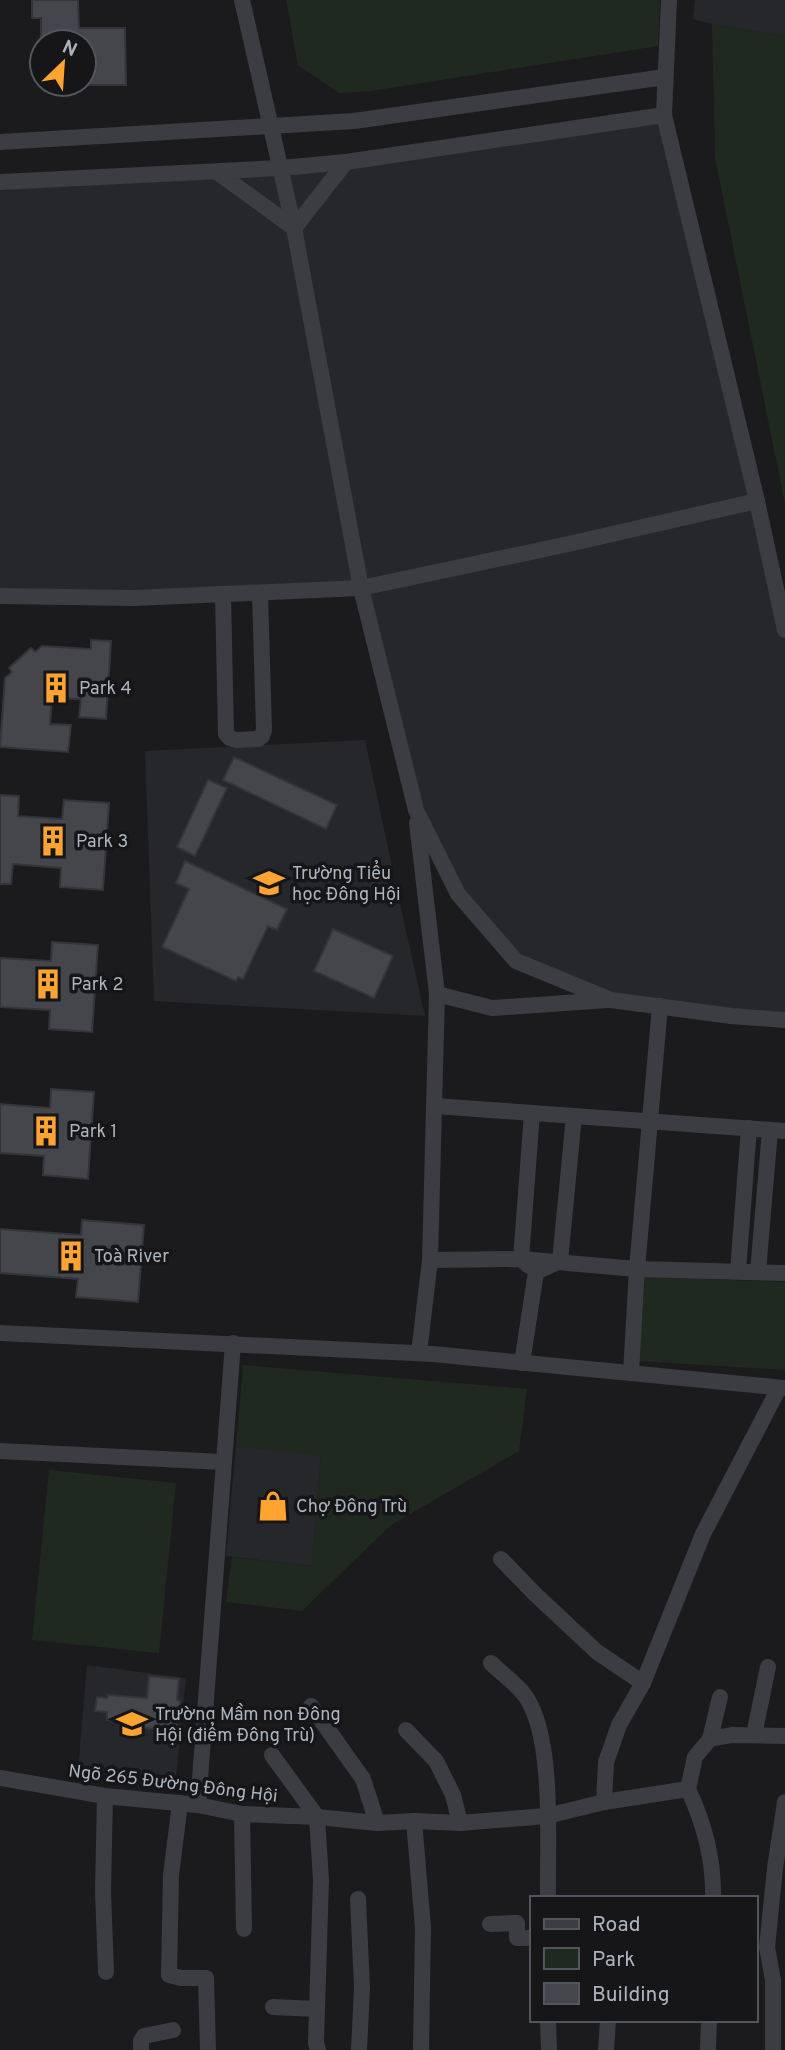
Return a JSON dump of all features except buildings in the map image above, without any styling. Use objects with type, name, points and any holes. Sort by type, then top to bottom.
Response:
[{"type":"street","points":[[242,0],[281,168],[362,588],[415,810],[437,994],[430,1259],[419,1353]]},
{"type":"street","points":[[669,0],[664,115],[757,501],[785,630]]},
{"type":"street","points":[[0,142],[354,121],[666,77]]},
{"type":"street","points":[[0,183],[217,172],[346,162],[664,115]]},
{"type":"street","points":[[293,228],[346,162]]},
{"type":"street","points":[[217,172],[293,228]]},
{"type":"street","points":[[0,596],[134,598],[362,588],[757,501]]},
{"type":"street","points":[[223,595],[226,734],[236,740],[258,739],[264,730],[260,594]]},
{"type":"street","points":[[415,810],[458,894],[516,961],[611,1000]]},
{"type":"street","points":[[437,994],[492,1008],[611,1000],[731,1016],[785,1020]]},
{"type":"street","points":[[631,1373],[637,1269],[660,1006]]},
{"type":"street","points":[[435,1106],[778,1130],[758,1272]]},
{"type":"street","points":[[521,1259],[531,1113]]},
{"type":"street","points":[[560,1261],[574,1116]]},
{"type":"street","points":[[738,1271],[748,1128]]},
{"type":"street","points":[[430,1259],[521,1259],[637,1269],[785,1273]]},
{"type":"street","points":[[521,1259],[536,1272]]},
{"type":"street","points":[[536,1272],[560,1261]]},
{"type":"street","points":[[522,1363],[536,1272]]},
{"type":"street","points":[[0,1333],[419,1353],[782,1388],[703,1534],[643,1683],[620,1725],[606,1762],[604,1802]]},
{"type":"street","points":[[198,1805],[233,1343]]},
{"type":"street","points":[[0,1451],[223,1462]]},
{"type":"street","points":[[501,1559],[597,1652],[643,1683]]},
{"type":"street","points":[[491,1663],[525,1696],[537,1720],[547,1769],[548,1896]]},
{"type":"street","points":[[754,1735],[768,1667]]},
{"type":"street","points":[[713,1896],[714,1878],[702,1818],[688,1789],[695,1757],[710,1739],[720,1697]]},
{"type":"street","points":[[311,1706],[363,1779],[377,1823]]},
{"type":"street","points":[[406,1730],[436,1760],[453,1795],[460,1823]]},
{"type":"street","points":[[710,1739],[732,1735],[785,1736]]},
{"type":"street","points":[[272,1755],[317,1817],[321,1880],[316,2043],[318,2050]]},
{"type":"street","name":"Ngõ 265 Đường Đông Hội","points":[[0,1778],[105,1796],[198,1805],[242,1814],[377,1823],[460,1823],[547,1816],[604,1802],[688,1789]]},
{"type":"street","points":[[105,1796],[103,1891],[106,1972]]},
{"type":"street","points":[[773,2050],[775,2009],[767,1947],[785,1802]]},
{"type":"street","points":[[180,1803],[171,1875],[169,1975],[206,1978],[208,2050]]},
{"type":"street","points":[[242,1814],[244,1929]]},
{"type":"street","points":[[414,1821],[423,1927],[421,2050]]},
{"type":"street","points":[[358,1899],[362,1988],[359,2050]]},
{"type":"street","points":[[490,1924],[517,1923],[517,1938],[530,1938]]},
{"type":"street","points":[[273,2007],[317,2009]]},
{"type":"street","points":[[548,2022],[548,2050]]},
{"type":"street","points":[[606,2050],[608,2022]]},
{"type":"street","points":[[708,2050],[709,2022]]},
{"type":"street","points":[[141,2050],[144,2036],[173,2030]]},
{"type":"shaded area","points":[[695,0],[785,0],[785,36],[693,19]]},
{"type":"shaded area","points":[[664,115],[785,630],[785,1020],[611,1000],[516,961],[458,894],[416,810],[361,588],[0,595],[0,182],[281,168]]},
{"type":"shaded area","name":"Trường Tiểu học Đông Hội","points":[[365,740],[393,871],[383,895],[400,904],[425,1016],[154,1001],[145,751]]},
{"type":"shaded area","name":"Chợ Đông Trù","points":[[236,1446],[321,1455],[312,1566],[226,1556]]},
{"type":"shaded area","name":"Trường Mầm non Đông Hội (điểm Đông Trù)","points":[[87,1665],[186,1678],[176,1777],[78,1770]]},
{"type":"green space","points":[[286,0],[660,0],[658,46],[371,91],[339,93],[298,65]]},
{"type":"green space","points":[[712,24],[785,36],[785,504],[715,157]]},
{"type":"green space","points":[[645,1277],[785,1282],[785,1370],[639,1361]]},
{"type":"green space","points":[[243,1365],[527,1389],[519,1451],[391,1525],[302,1611],[226,1602],[232,1557],[312,1566],[321,1456],[236,1446]]},
{"type":"green space","points":[[49,1470],[176,1483],[159,1653],[32,1640]]},
{"type":"place","name":"Park 4","points":[[56,688]]},
{"type":"place","name":"Park 3","points":[[53,841]]},
{"type":"place","name":"Trường Tiểu học Đông Hội","points":[[269,883]]},
{"type":"place","name":"Park 2","points":[[48,984]]},
{"type":"place","name":"Park 1","points":[[46,1131]]},
{"type":"place","name":"Toà River","points":[[71,1256]]},
{"type":"place","name":"Chợ Đông Trù","points":[[273,1506]]},
{"type":"place","name":"Trường Mầm non Đông Hội (điểm Đông Trù)","points":[[132,1724]]}]
